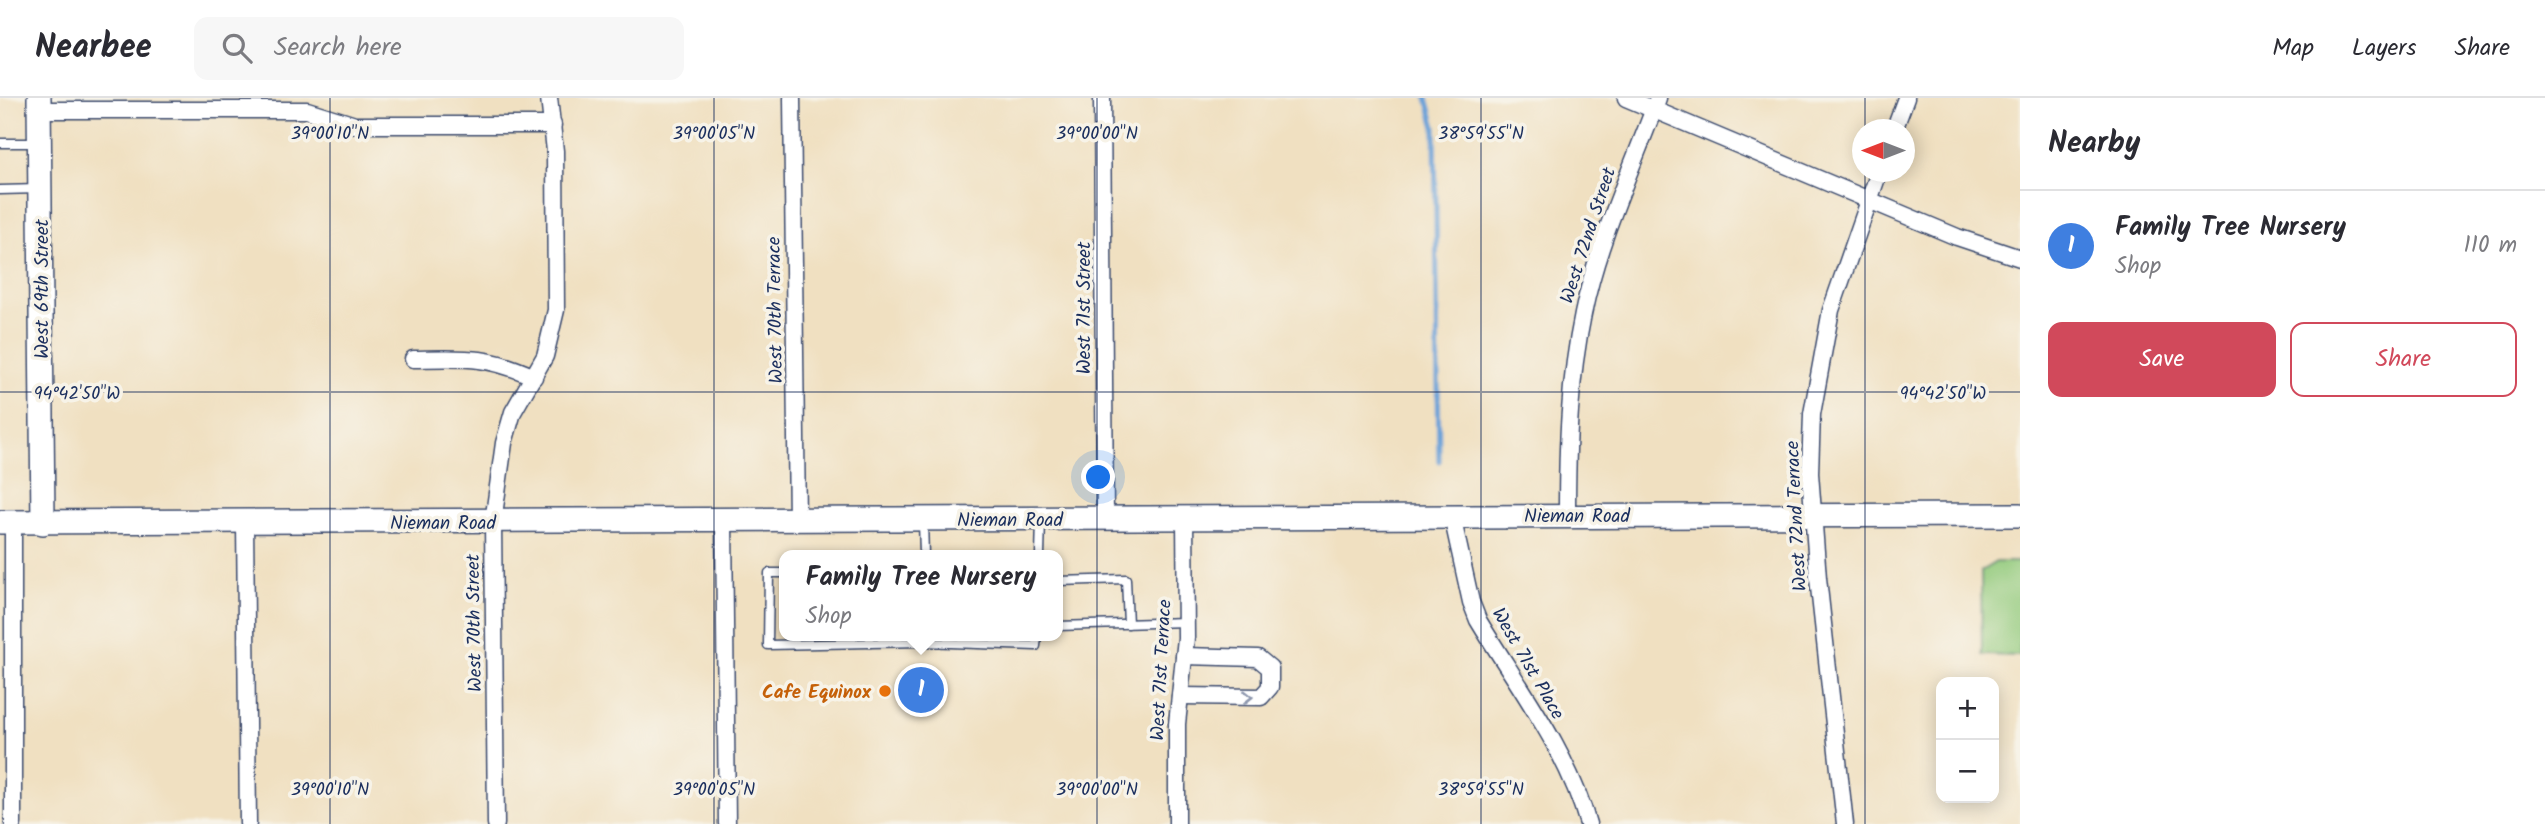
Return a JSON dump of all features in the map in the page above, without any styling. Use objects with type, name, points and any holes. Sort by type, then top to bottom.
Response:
[{"type":"main road","name":"West 69th Street","points":[[40,104],[43,523]]},
{"type":"main road","name":"Nieman Road","points":[[6,522],[2020,515]]},
{"type":"street","name":"West 70th Street","points":[[496,824],[493,522],[504,443],[513,412],[534,377],[550,342],[556,310],[553,125],[549,98]]},
{"type":"street","name":"West 70th Terrace","points":[[792,98],[797,521]]},
{"type":"street","name":"West 71st Street","points":[[1102,98],[1105,518]]},
{"type":"street","points":[[1626,98],[1656,104],[1869,200],[1957,237],[2020,258]]},
{"type":"street","points":[[1899,119],[1906,98]]},
{"type":"street","points":[[40,104],[307,110],[355,125],[553,125]]},
{"type":"street","name":"West 72nd Street","points":[[1567,515],[1568,423],[1583,313],[1606,236],[1656,104]]},
{"type":"street","name":"West 72nd Terrace","points":[[1845,824],[1810,473],[1817,374],[1831,310],[1875,182]]},
{"type":"street","points":[[413,359],[476,357],[508,365],[534,377]]},
{"type":"street","name":"West 71st Place","points":[[1452,516],[1471,602],[1478,620],[1552,742],[1582,800],[1588,824]]},
{"type":"street","name":"West 71st Terrace","points":[[1177,824],[1177,724],[1186,622],[1185,518]]},
{"type":"street","points":[[724,521],[727,824]]},
{"type":"street","points":[[6,522],[6,779],[13,824]]},
{"type":"street","points":[[246,523],[248,824]]},
{"type":"street","points":[[1180,696],[1261,696],[1270,687],[1270,668],[1258,658],[1184,656]]},
{"type":"lane","points":[[0,143],[40,143]]},
{"type":"lane","points":[[0,190],[40,189]]},
{"type":"lane","points":[[1040,550],[1041,519]]},
{"type":"lane","points":[[923,520],[923,550]]},
{"type":"lane","points":[[779,573],[769,573],[768,645],[812,641]]},
{"type":"lane","points":[[1063,581],[1126,579],[1128,624]]},
{"type":"lane","points":[[1063,626],[1186,622]]},
{"type":"lane","points":[[972,641],[1005,646],[1036,646],[1036,641]]},
{"type":"lane","points":[[1005,646],[1006,641]]},
{"type":"green space","points":[[1996,562],[2020,562],[2020,656],[1982,655],[1981,571]]},
{"type":"waterway","points":[[1427,98],[1435,127],[1439,461]]},
{"type":"place","name":"Family Tree Nursery","points":[[921,690]]},
{"type":"place","name":"Cafe Equinox","points":[[885,691]]}]
